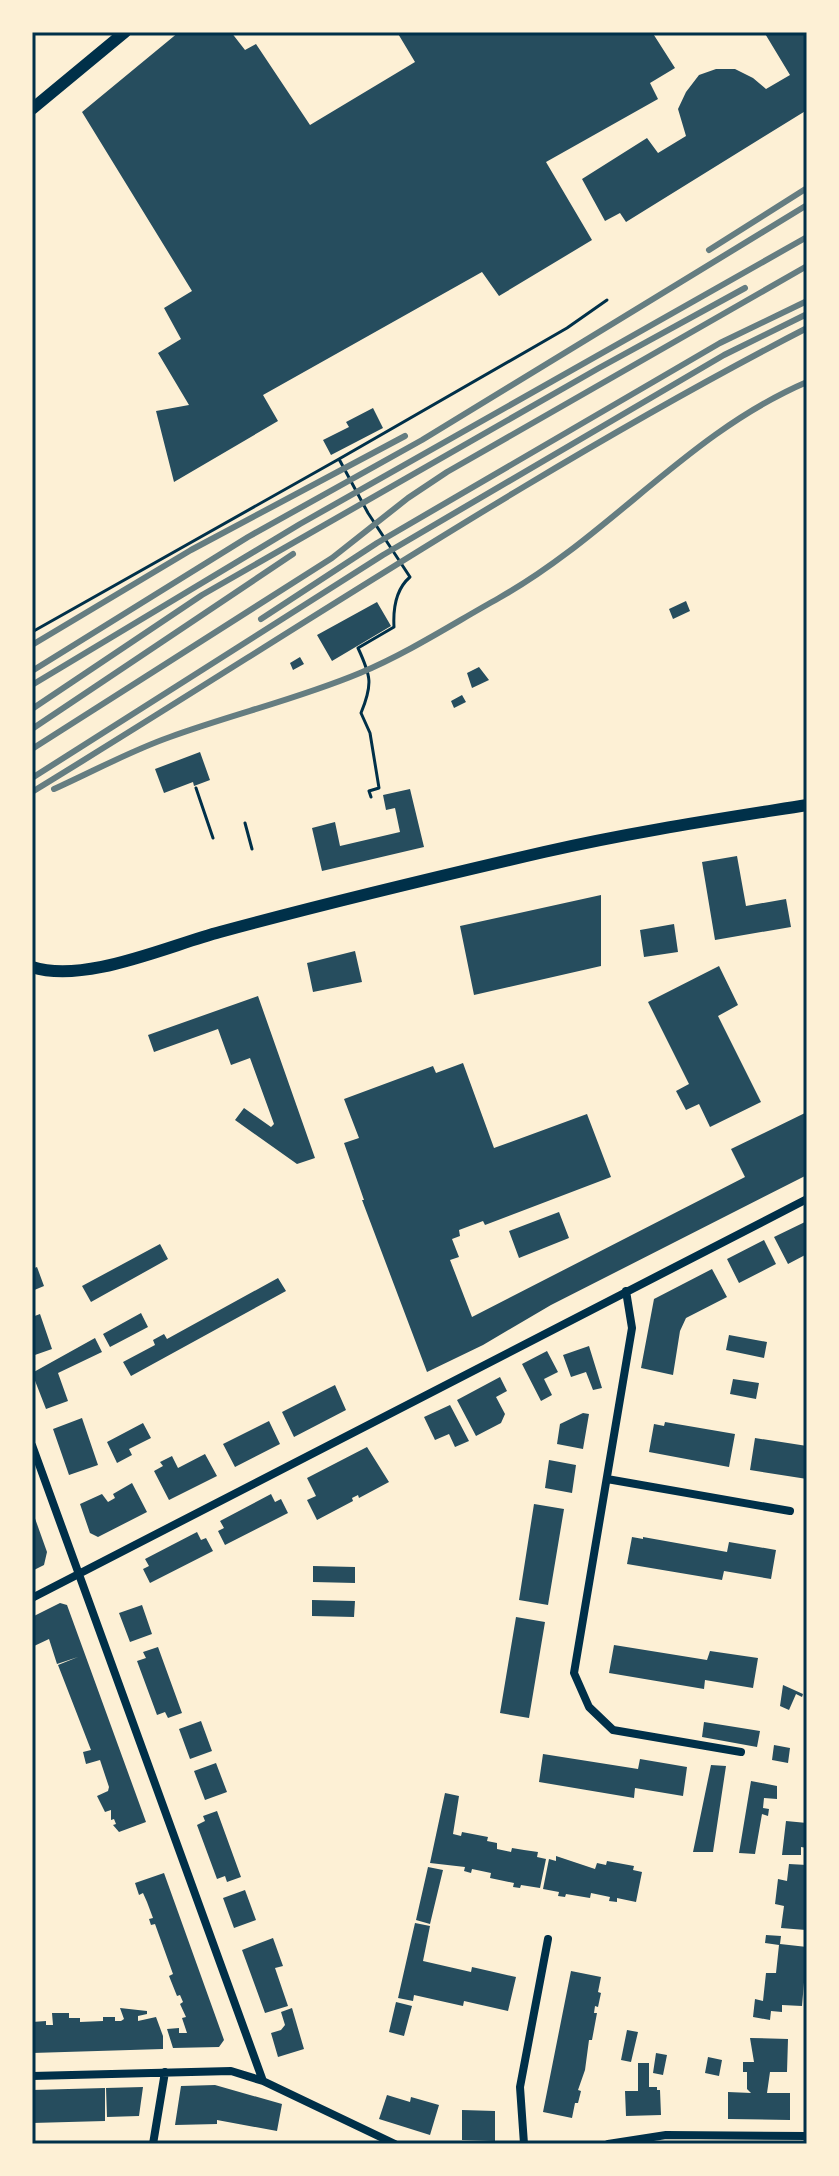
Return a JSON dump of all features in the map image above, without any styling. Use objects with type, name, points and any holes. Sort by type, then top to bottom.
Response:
[{"type":"main road","points":[[32,109],[125,32]]},
{"type":"main road","points":[[32,967],[55,972],[99,967],[220,932],[619,835],[807,805]]},
{"type":"street","points":[[32,1598],[807,1199]]},
{"type":"street","points":[[626,1291],[632,1328],[574,1673],[589,1707],[613,1730],[741,1752]]},
{"type":"street","points":[[32,1445],[263,2081]]},
{"type":"street","points":[[607,1479],[790,1511]]},
{"type":"street","points":[[524,2144],[520,2087],[548,1939]]},
{"type":"street","points":[[32,2076],[231,2071],[263,2081],[395,2144]]},
{"type":"street","points":[[153,2144],[165,2072]]},
{"type":"street","points":[[608,2144],[666,2135],[807,2136],[806,2144]]},
{"type":"path","points":[[32,632],[567,328],[607,300]]},
{"type":"path","points":[[339,459],[368,513],[410,577],[401,584],[393,611],[394,627],[358,648],[370,674],[369,693],[361,713],[370,733],[379,788],[369,791],[371,797]]},
{"type":"path","points":[[196,788],[213,838]]},
{"type":"path","points":[[245,823],[252,849]]},
{"type":"building","points":[[179,32],[231,32],[245,50],[256,44],[310,125],[415,62],[397,32],[652,32],[675,68],[650,83],[658,99],[546,162],[592,240],[499,296],[482,272],[263,395],[278,421],[174,482],[156,411],[189,405],[158,353],[181,339],[164,308],[192,291],[82,112]]},
{"type":"building","points":[[764,32],[807,32],[807,110],[626,222],[620,213],[605,221],[582,179],[647,138],[658,153],[686,136],[678,109],[699,75],[716,69],[735,69],[766,89],[790,75]]},
{"type":"building","points":[[373,408],[383,428],[331,455],[323,440],[349,427],[346,422]]},
{"type":"building","points":[[686,601],[690,611],[673,619],[669,609]]},
{"type":"building","points":[[377,602],[391,626],[332,661],[317,635]]},
{"type":"building","points":[[300,657],[304,664],[293,670],[290,663]]},
{"type":"building","points":[[479,667],[489,680],[472,688],[467,673]]},
{"type":"building","points":[[462,695],[466,702],[454,708],[451,701]]},
{"type":"building","points":[[200,752],[210,780],[194,786],[193,782],[164,793],[155,769]]},
{"type":"building","points":[[410,789],[424,847],[322,871],[312,828],[335,822],[340,846],[400,832],[395,808],[386,810],[383,795]]},
{"type":"building","points":[[737,856],[746,906],[786,899],[791,927],[715,940],[702,862]]},
{"type":"building","points":[[601,895],[601,966],[474,995],[460,926]]},
{"type":"building","points":[[674,924],[678,952],[644,957],[640,930]]},
{"type":"building","points":[[355,951],[362,982],[313,992],[307,963]]},
{"type":"building","points":[[719,966],[738,1005],[718,1016],[761,1102],[710,1127],[699,1104],[686,1110],[676,1091],[689,1084],[648,1002]]},
{"type":"building","points":[[258,996],[315,1158],[297,1164],[235,1120],[244,1108],[271,1127],[274,1124],[250,1058],[231,1065],[218,1029],[154,1052],[148,1035]]},
{"type":"building","points":[[463,1063],[494,1148],[587,1114],[611,1177],[485,1225],[483,1221],[459,1230],[460,1236],[452,1239],[459,1257],[450,1260],[472,1317],[745,1177],[731,1149],[807,1112],[807,1175],[551,1305],[483,1345],[427,1372],[362,1200],[344,1143],[359,1138],[344,1099],[433,1066],[436,1073]]},
{"type":"building","points":[[559,1212],[569,1238],[519,1258],[509,1231]]},
{"type":"building","points":[[807,1221],[807,1254],[788,1264],[774,1237]]},
{"type":"building","points":[[764,1240],[776,1264],[739,1283],[727,1259]]},
{"type":"building","points":[[160,1244],[168,1259],[91,1302],[82,1286]]},
{"type":"building","points":[[37,1267],[44,1286],[32,1291],[32,1269]]},
{"type":"building","points":[[712,1269],[727,1297],[686,1318],[680,1331],[673,1375],[641,1368],[654,1299]]},
{"type":"building","points":[[278,1278],[286,1291],[131,1376],[123,1362],[155,1345],[153,1340],[164,1334],[167,1339]]},
{"type":"building","points":[[141,1313],[148,1327],[110,1347],[103,1334]]},
{"type":"building","points":[[40,1314],[52,1349],[32,1356],[32,1317]]},
{"type":"building","points":[[729,1335],[767,1342],[764,1358],[726,1350]]},
{"type":"building","points":[[95,1338],[102,1352],[58,1373],[68,1401],[46,1409],[32,1373]]},
{"type":"building","points":[[589,1346],[602,1388],[593,1390],[586,1372],[571,1377],[563,1355]]},
{"type":"building","points":[[547,1351],[558,1372],[544,1379],[552,1395],[541,1401],[522,1364]]},
{"type":"building","points":[[500,1377],[507,1391],[496,1397],[505,1414],[501,1423],[476,1436],[457,1400]]},
{"type":"building","points":[[733,1379],[759,1383],[756,1399],[730,1394]]},
{"type":"building","points":[[335,1385],[346,1410],[294,1437],[282,1412]]},
{"type":"building","points":[[450,1405],[469,1441],[455,1447],[449,1434],[435,1440],[424,1417]]},
{"type":"building","points":[[583,1413],[589,1414],[583,1449],[557,1444],[560,1424]]},
{"type":"building","points":[[82,1418],[98,1465],[69,1475],[53,1429]]},
{"type":"building","points":[[269,1421],[280,1444],[235,1467],[223,1444]]},
{"type":"building","points":[[665,1422],[735,1434],[729,1467],[649,1452],[654,1424],[664,1426]]},
{"type":"building","points":[[143,1423],[151,1438],[129,1449],[132,1455],[117,1463],[107,1442]]},
{"type":"building","points":[[755,1438],[807,1446],[807,1479],[750,1470]]},
{"type":"building","points":[[367,1447],[389,1482],[359,1498],[358,1495],[352,1498],[353,1501],[317,1520],[307,1500],[316,1496],[307,1478]]},
{"type":"building","points":[[205,1454],[217,1476],[169,1500],[154,1471],[163,1466],[160,1462],[172,1456],[178,1468]]},
{"type":"building","points":[[549,1460],[576,1465],[572,1493],[545,1488]]},
{"type":"building","points":[[132,1483],[147,1512],[98,1537],[90,1533],[80,1504],[102,1494],[108,1502],[115,1498],[113,1494]]},
{"type":"building","points":[[271,1494],[275,1502],[281,1499],[288,1513],[225,1545],[218,1531],[224,1528],[220,1521]]},
{"type":"building","points":[[534,1504],[564,1509],[548,1605],[519,1600]]},
{"type":"building","points":[[32,1510],[47,1552],[44,1565],[32,1571]]},
{"type":"building","points":[[197,1532],[201,1540],[206,1538],[213,1551],[150,1583],[143,1569],[149,1566],[145,1559]]},
{"type":"building","points":[[632,1537],[727,1552],[729,1542],[776,1550],[771,1579],[724,1571],[722,1580],[627,1564]]},
{"type":"building","points":[[313,1566],[355,1567],[355,1583],[313,1582]]},
{"type":"building","points":[[312,1600],[355,1601],[354,1617],[312,1616]]},
{"type":"building","points":[[60,1603],[67,1605],[146,1822],[119,1832],[113,1825],[116,1824],[114,1819],[111,1820],[111,1810],[105,1812],[97,1796],[108,1791],[109,1787],[100,1760],[86,1764],[83,1752],[91,1750],[58,1665],[78,1657],[57,1664],[49,1639],[32,1647],[32,1617]]},
{"type":"building","points":[[142,1605],[152,1634],[130,1642],[119,1613]]},
{"type":"building","points":[[516,1617],[545,1622],[529,1718],[500,1713]]},
{"type":"building","points":[[614,1645],[707,1660],[710,1651],[758,1658],[753,1688],[705,1680],[704,1689],[609,1673]]},
{"type":"building","points":[[158,1647],[182,1713],[168,1718],[165,1712],[157,1715],[137,1661],[146,1658],[143,1652]]},
{"type":"building","points":[[783,1685],[803,1694],[802,1697],[796,1694],[789,1710],[780,1706]]},
{"type":"building","points":[[201,1721],[212,1751],[190,1759],[179,1729]]},
{"type":"building","points":[[704,1722],[760,1731],[757,1747],[702,1737]]},
{"type":"building","points":[[774,1745],[790,1748],[788,1763],[772,1760]]},
{"type":"building","points":[[543,1754],[638,1769],[640,1759],[687,1767],[683,1796],[635,1788],[634,1798],[539,1782]]},
{"type":"building","points":[[216,1763],[227,1792],[205,1800],[194,1771]]},
{"type":"building","points":[[711,1765],[726,1766],[713,1852],[693,1852]]},
{"type":"building","points":[[751,1781],[777,1786],[777,1799],[764,1798],[763,1808],[769,1809],[768,1816],[762,1814],[755,1854],[739,1853]]},
{"type":"building","points":[[445,1793],[459,1796],[453,1834],[461,1836],[462,1832],[488,1837],[487,1841],[497,1843],[497,1849],[538,1852],[537,1857],[546,1859],[540,1888],[513,1887],[514,1883],[490,1878],[491,1873],[472,1869],[471,1873],[464,1871],[465,1867],[430,1863]]},
{"type":"building","points":[[217,1811],[241,1877],[227,1882],[225,1876],[217,1879],[197,1825],[205,1821],[203,1816]]},
{"type":"building","points":[[786,1821],[807,1823],[807,1848],[801,1847],[801,1855],[782,1855]]},
{"type":"building","points":[[556,1856],[595,1869],[597,1863],[606,1865],[607,1861],[634,1866],[633,1870],[642,1872],[636,1902],[617,1898],[617,1902],[609,1901],[610,1897],[591,1893],[590,1898],[566,1894],[565,1897],[558,1896],[559,1892],[543,1889],[549,1859],[556,1861]]},
{"type":"building","points":[[789,1864],[807,1865],[806,1930],[781,1928],[784,1906],[775,1904],[778,1879],[787,1881]]},
{"type":"building","points":[[428,1867],[443,1870],[430,1924],[416,1920]]},
{"type":"building","points":[[164,1873],[224,2040],[219,2047],[173,2048],[167,2029],[179,2028],[179,2033],[187,2033],[182,2018],[186,2017],[180,2004],[183,2002],[180,1995],[177,1996],[169,1976],[173,1974],[155,1924],[151,1925],[149,1919],[153,1918],[147,1902],[143,1893],[139,1895],[135,1883]]},
{"type":"building","points":[[245,1890],[256,1920],[234,1928],[223,1898]]},
{"type":"building","points":[[415,1923],[430,1926],[423,1961],[471,1972],[472,1967],[516,1977],[508,2011],[464,2001],[463,2006],[414,1995],[413,2001],[398,1998]]},
{"type":"building","points":[[766,1935],[781,1936],[780,1944],[807,1947],[802,2006],[782,2005],[782,2012],[771,2011],[770,2020],[753,2017],[755,1999],[763,2001],[766,1973],[776,1973],[779,1945],[765,1943]]},
{"type":"building","points":[[273,1938],[283,1966],[275,1968],[288,2006],[265,2013],[242,1950]]},
{"type":"building","points":[[571,1971],[601,1977],[592,2040],[589,2040],[585,2070],[578,2090],[581,2091],[572,2118],[543,2112]]},
{"type":"building","points":[[396,2002],[412,2006],[404,2036],[389,2032]]},
{"type":"building","points":[[120,2008],[147,2011],[147,2014],[138,2016],[138,2021],[156,2017],[163,2036],[163,2049],[32,2053],[32,2022],[46,2021],[46,2025],[53,2025],[52,2013],[69,2013],[69,2018],[80,2018],[80,2022],[103,2021],[103,2017],[115,2017],[115,2021],[121,2021],[124,2019]]},
{"type":"building","points":[[292,2008],[304,2049],[278,2057],[271,2033],[285,2025],[281,2012]]},
{"type":"building","points":[[627,2030],[638,2032],[631,2062],[621,2060]]},
{"type":"building","points":[[750,2038],[788,2039],[787,2072],[770,2072],[767,2093],[790,2093],[790,2120],[728,2119],[728,2092],[751,2093],[747,2089],[747,2072],[743,2072],[743,2062],[754,2062]]},
{"type":"building","points":[[656,2053],[667,2055],[663,2075],[653,2073]]},
{"type":"building","points":[[708,2057],[722,2060],[719,2076],[705,2073]]},
{"type":"building","points":[[638,2063],[649,2063],[649,2087],[660,2090],[661,2115],[626,2116],[625,2091],[638,2091]]},
{"type":"building","points":[[215,2085],[282,2104],[277,2131],[217,2120],[217,2124],[175,2125],[181,2086]]},
{"type":"building","points":[[143,2087],[139,2116],[107,2117],[106,2088]]},
{"type":"building","points":[[105,2088],[105,2121],[32,2123],[32,2090]]},
{"type":"building","points":[[387,2095],[410,2102],[411,2097],[439,2105],[430,2135],[379,2119]]},
{"type":"building","points":[[462,2110],[495,2111],[495,2141],[462,2140]]},
{"type":"railway","points":[[709,250],[807,188]]},
{"type":"railway","points":[[32,671],[248,537],[422,440],[807,205]]},
{"type":"railway","points":[[32,685],[300,524],[807,237]]},
{"type":"railway","points":[[32,749],[332,558],[408,498],[447,472],[807,266]]},
{"type":"railway","points":[[32,709],[202,595],[745,288]]},
{"type":"railway","points":[[261,619],[377,543],[720,343],[807,301]]},
{"type":"railway","points":[[32,778],[383,555],[724,355],[807,314]]},
{"type":"railway","points":[[32,792],[512,494],[707,381],[807,328]]},
{"type":"railway","points":[[54,789],[155,743],[337,682],[413,647],[540,573],[724,428],[764,403],[807,382]]},
{"type":"railway","points":[[32,645],[191,550],[405,436]]},
{"type":"railway","points":[[32,729],[293,554]]}]
